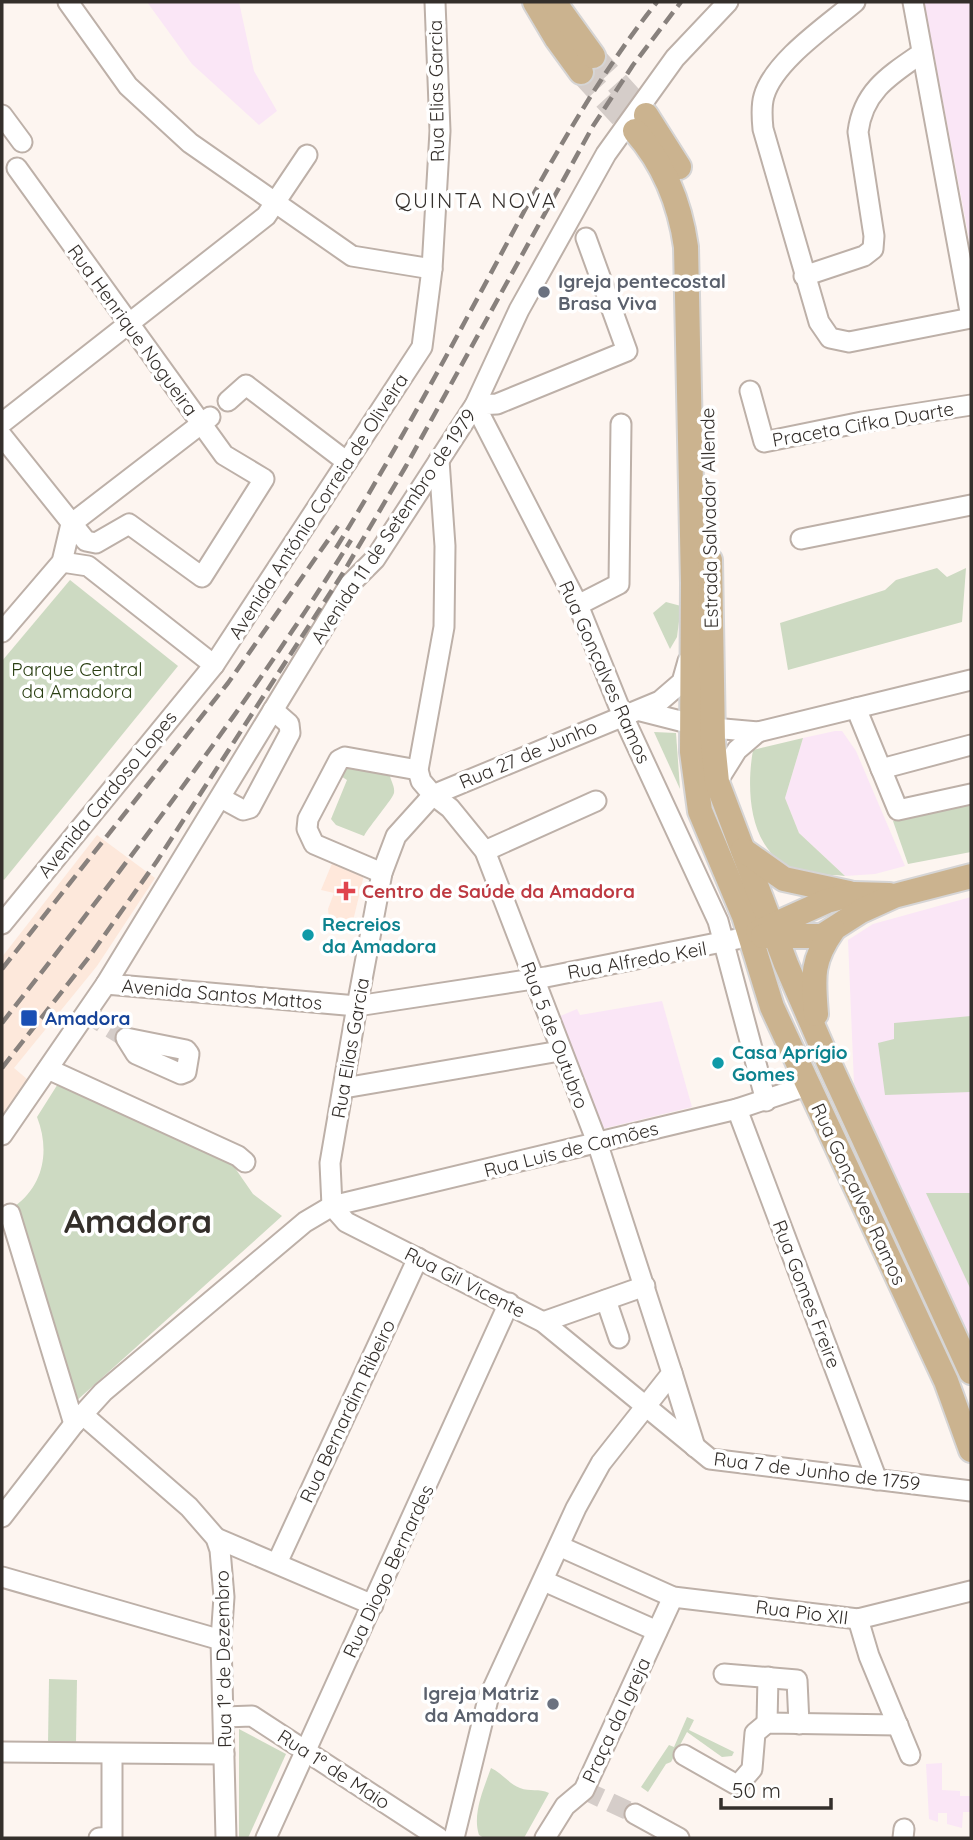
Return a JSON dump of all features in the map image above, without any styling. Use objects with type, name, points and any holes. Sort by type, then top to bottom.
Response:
[{"type":"main road","points":[[535,2],[557,39],[587,64],[554,2]]},
{"type":"main road","name":"Estrada Salvador Allende","points":[[766,933],[701,811],[694,776],[702,726],[704,253],[696,210],[681,171],[640,123],[680,212],[686,247],[693,583],[691,645],[702,726],[717,782],[743,849],[766,933]]},
{"type":"main road","points":[[743,849],[784,880],[853,894],[894,896]]},
{"type":"main road","points":[[766,933],[811,938],[833,930],[861,911],[894,896],[971,876]]},
{"type":"main road","points":[[766,933],[853,894]]},
{"type":"main road","points":[[817,1028],[814,967],[819,950],[833,930]]},
{"type":"main road","name":"Rua Gonçalves Ramos","points":[[766,933],[817,1028],[829,1063],[971,1372]]},
{"type":"main road","name":"Rua Gonçalves Ramos","points":[[766,933],[772,1007],[946,1381],[971,1450]]},
{"type":"main road","points":[[809,1085],[829,1063]]},
{"type":"street","points":[[68,2],[143,102],[190,144],[352,256],[432,269]]},
{"type":"street","name":"Rua Elias Garcia","points":[[422,347],[432,269],[440,131],[435,2]]},
{"type":"street","name":"Avenida 11 de Setembro de 1979","points":[[106,984],[351,583],[375,559],[475,405],[519,310],[606,154],[675,58],[728,2]]},
{"type":"street","points":[[855,2],[783,65],[764,95],[762,129],[819,322],[830,338],[849,342],[971,318],[913,2]]},
{"type":"street","points":[[804,276],[864,256],[873,249],[874,236],[858,132],[859,118],[864,102],[887,79],[922,53]]},
{"type":"street","points":[[2,116],[22,142]]},
{"type":"street","points":[[2,423],[266,216],[307,155]]},
{"type":"street","name":"Rua Henrique Nogueira","points":[[17,168],[127,324],[205,420],[71,524]]},
{"type":"street","points":[[475,405],[497,404],[627,351],[586,238]]},
{"type":"street","name":"Avenida António Correia de Oliveira","points":[[214,665],[422,347]]},
{"type":"street","points":[[228,401],[246,385],[347,462]]},
{"type":"street","name":"Praceta Cifka Duarte","points":[[750,391],[764,442],[862,422],[971,405]]},
{"type":"street","name":"Rua Gonçalves Ramos","points":[[475,405],[632,712],[726,943],[766,1101]]},
{"type":"street","points":[[2,436],[86,541],[96,543],[129,524],[202,576],[264,479],[224,455],[205,420]]},
{"type":"street","points":[[578,605],[619,584],[621,424]]},
{"type":"street","points":[[433,795],[421,781],[418,770],[444,627],[445,546],[439,460]]},
{"type":"street","points":[[801,539],[971,505]]},
{"type":"street","points":[[2,632],[62,562],[71,524]]},
{"type":"street","points":[[96,543],[96,573]]},
{"type":"street","points":[[62,562],[88,566],[214,665]]},
{"type":"street","name":"Rua 27 de Junho","points":[[433,795],[672,693],[682,682],[691,645]]},
{"type":"street","name":"Avenida Cardoso Lopes","points":[[2,922],[214,665]]},
{"type":"street","points":[[632,712],[702,726],[758,732],[971,680]]},
{"type":"street","points":[[856,708],[898,810],[971,794]]},
{"type":"street","points":[[221,798],[243,810],[250,808],[290,733],[289,724],[273,710]]},
{"type":"street","points":[[717,782],[737,750],[758,732]]},
{"type":"street","points":[[880,769],[971,745]]},
{"type":"street","points":[[382,873],[314,845],[307,829],[308,819],[339,760],[345,757],[418,770]]},
{"type":"street","name":"Rua Elias Garcia","points":[[332,1206],[330,1163],[382,873],[397,836],[433,795]]},
{"type":"street","name":"Rua 5 de Outubro","points":[[433,795],[450,808],[485,850],[597,1142],[695,1448]]},
{"type":"street","points":[[485,850],[596,801]]},
{"type":"street","name":"Rua Alfredo Keil","points":[[357,1006],[534,979],[766,933]]},
{"type":"street","name":"Avenida Santos Mattos","points":[[2,1135],[106,984],[357,1006]]},
{"type":"street","points":[[344,1088],[560,1051]]},
{"type":"street","points":[[48,1069],[238,1156],[245,1162]]},
{"type":"street","name":"Rua Luis de Camões","points":[[332,1206],[737,1109],[809,1085]]},
{"type":"street","name":"Rua Gomes Freire","points":[[737,1109],[877,1480]]},
{"type":"street","points":[[2,1517],[78,1419],[103,1392],[305,1222],[332,1206]]},
{"type":"street","name":"Rua Gil Vicente","points":[[332,1206],[346,1222],[543,1322],[645,1286]]},
{"type":"street","points":[[10,1214],[78,1419],[189,1507],[216,1538],[373,1605]]},
{"type":"street","name":"Rua Bernardim Ribeiro","points":[[276,1563],[418,1258]]},
{"type":"street","points":[[606,1300],[619,1338]]},
{"type":"street","name":"Rua Diogo Bernardes","points":[[266,1838],[509,1303]]},
{"type":"street","name":"Rua 7 de Junho de 1759","points":[[543,1322],[710,1459],[971,1491]]},
{"type":"street","points":[[454,1838],[488,1699],[559,1546],[601,1463],[644,1405],[672,1373]]},
{"type":"street","name":"Rua 1º de Dezembro","points":[[216,1538],[222,1562],[224,1597],[220,1640],[226,1838]]},
{"type":"street","points":[[559,1546],[673,1597]]},
{"type":"street","points":[[2,1577],[220,1640]]},
{"type":"street","points":[[544,1581],[657,1631]]},
{"type":"street","name":"Rua Pio XII","points":[[673,1597],[858,1619],[969,1591]]},
{"type":"street","name":"Praça da Igreja","points":[[545,1838],[565,1806],[583,1790],[673,1597]]},
{"type":"street","points":[[858,1619],[869,1656],[910,1755]]},
{"type":"street","points":[[724,1674],[792,1679],[799,1683],[799,1724]]},
{"type":"street","points":[[766,1723],[768,1677]]},
{"type":"street","name":"Rua 1º de Maio","points":[[224,1717],[252,1716],[439,1838]]},
{"type":"street","points":[[684,1755],[739,1784],[752,1769],[755,1733],[766,1723],[898,1725]]},
{"type":"street","points":[[2,1752],[224,1754]]},
{"type":"street","points":[[108,1838],[112,1754]]},
{"type":"street","points":[[635,1814],[679,1838]]},
{"type":"shaded area","points":[[147,2],[239,2],[254,71],[277,111],[259,125],[192,64]]},
{"type":"shaded area","points":[[924,2],[971,2],[971,249]]},
{"type":"shaded area","points":[[842,731],[856,751],[905,866],[875,874],[845,876],[799,833],[785,798],[803,738]]},
{"type":"shaded area","name":"Amadora","points":[[97,835],[155,878],[97,966],[14,1068],[34,1085],[2,1125],[2,957]]},
{"type":"shaded area","name":"Centro de Saúde da Amadora","points":[[333,861],[364,875],[353,921],[329,918],[328,909],[334,893],[321,890]]},
{"type":"shaded area","points":[[971,897],[971,1340],[854,1084],[848,940],[873,924]]},
{"type":"shaded area","points":[[662,1001],[692,1107],[602,1129],[558,1017],[577,1009],[580,1015]]},
{"type":"shaded area","points":[[942,1763],[942,1790],[960,1791],[960,1796],[971,1796],[970,1812],[963,1812],[962,1828],[947,1824],[947,1813],[938,1813],[938,1822],[929,1819],[926,1764]]},
{"type":"green space","points":[[937,568],[947,577],[966,568],[962,622],[788,670],[780,623],[885,590],[896,580]]},
{"type":"green space","name":"Parque Central da Amadora","points":[[70,580],[178,666],[4,880],[2,661]]},
{"type":"green space","points":[[666,602],[681,606],[677,637],[670,649],[653,613]]},
{"type":"green space","points":[[654,732],[676,733],[680,789]]},
{"type":"green space","points":[[803,738],[785,798],[799,833],[845,876],[803,872],[790,867],[776,858],[758,832],[751,800],[753,750]]},
{"type":"green space","points":[[343,762],[355,769],[390,776],[393,786],[394,793],[364,836],[336,825],[331,819],[347,780],[336,773]]},
{"type":"green space","points":[[971,799],[971,852],[908,864],[893,821]]},
{"type":"green space","points":[[971,1016],[971,1092],[885,1095],[878,1043],[894,1039],[894,1023]]},
{"type":"green space","points":[[61,1079],[237,1159],[235,1168],[253,1194],[282,1216],[74,1403],[15,1206],[32,1188],[42,1166],[43,1142],[37,1117]]},
{"type":"green space","points":[[926,1193],[971,1193],[971,1290]]},
{"type":"green space","points":[[49,1679],[77,1680],[76,1743],[48,1743]]},
{"type":"green space","points":[[687,1717],[694,1720],[689,1730],[734,1752],[732,1756],[722,1757],[687,1732],[671,1762],[666,1764],[648,1792],[641,1787],[669,1745],[674,1747]]},
{"type":"green space","points":[[239,1729],[286,1754],[248,1838],[239,1838]]},
{"type":"green space","points":[[491,1768],[520,1788],[549,1793],[524,1838],[484,1838],[479,1835],[478,1810]]},
{"type":"tunnel","points":[[593,56],[646,115]]},
{"type":"tunnel","points":[[581,72],[635,131]]},
{"type":"tunnel","points":[[86,1013],[126,1038]]},
{"type":"tunnel","points":[[584,1790],[635,1814]]},
{"type":"railway","points":[[336,548],[419,405],[572,127],[612,63],[657,2]]},
{"type":"railway","points":[[2,1068],[89,957],[157,861],[343,573],[406,466],[593,126],[633,65],[681,2]]},
{"type":"railway","points":[[2,969],[228,683],[338,526]]},
{"type":"railway","points":[[2,1023],[227,726],[351,540]]},
{"type":"place","name":"Igreja pentecostal Brasa Viva","points":[[544,292]]},
{"type":"place","name":"Centro de Saúde da Amadora","points":[[346,891]]},
{"type":"place","name":"Recreios da Amadora","points":[[308,935]]},
{"type":"place","name":"Amadora","points":[[29,1018]]},
{"type":"place","name":"Casa Aprígio Gomes","points":[[718,1063]]},
{"type":"place","name":"Igreja Matriz da Amadora","points":[[553,1704]]},
{"type":"district","name":"QUINTA NOVA","points":[[476,200]]},
{"type":"district","name":"Amadora","points":[[138,1220]]}]
